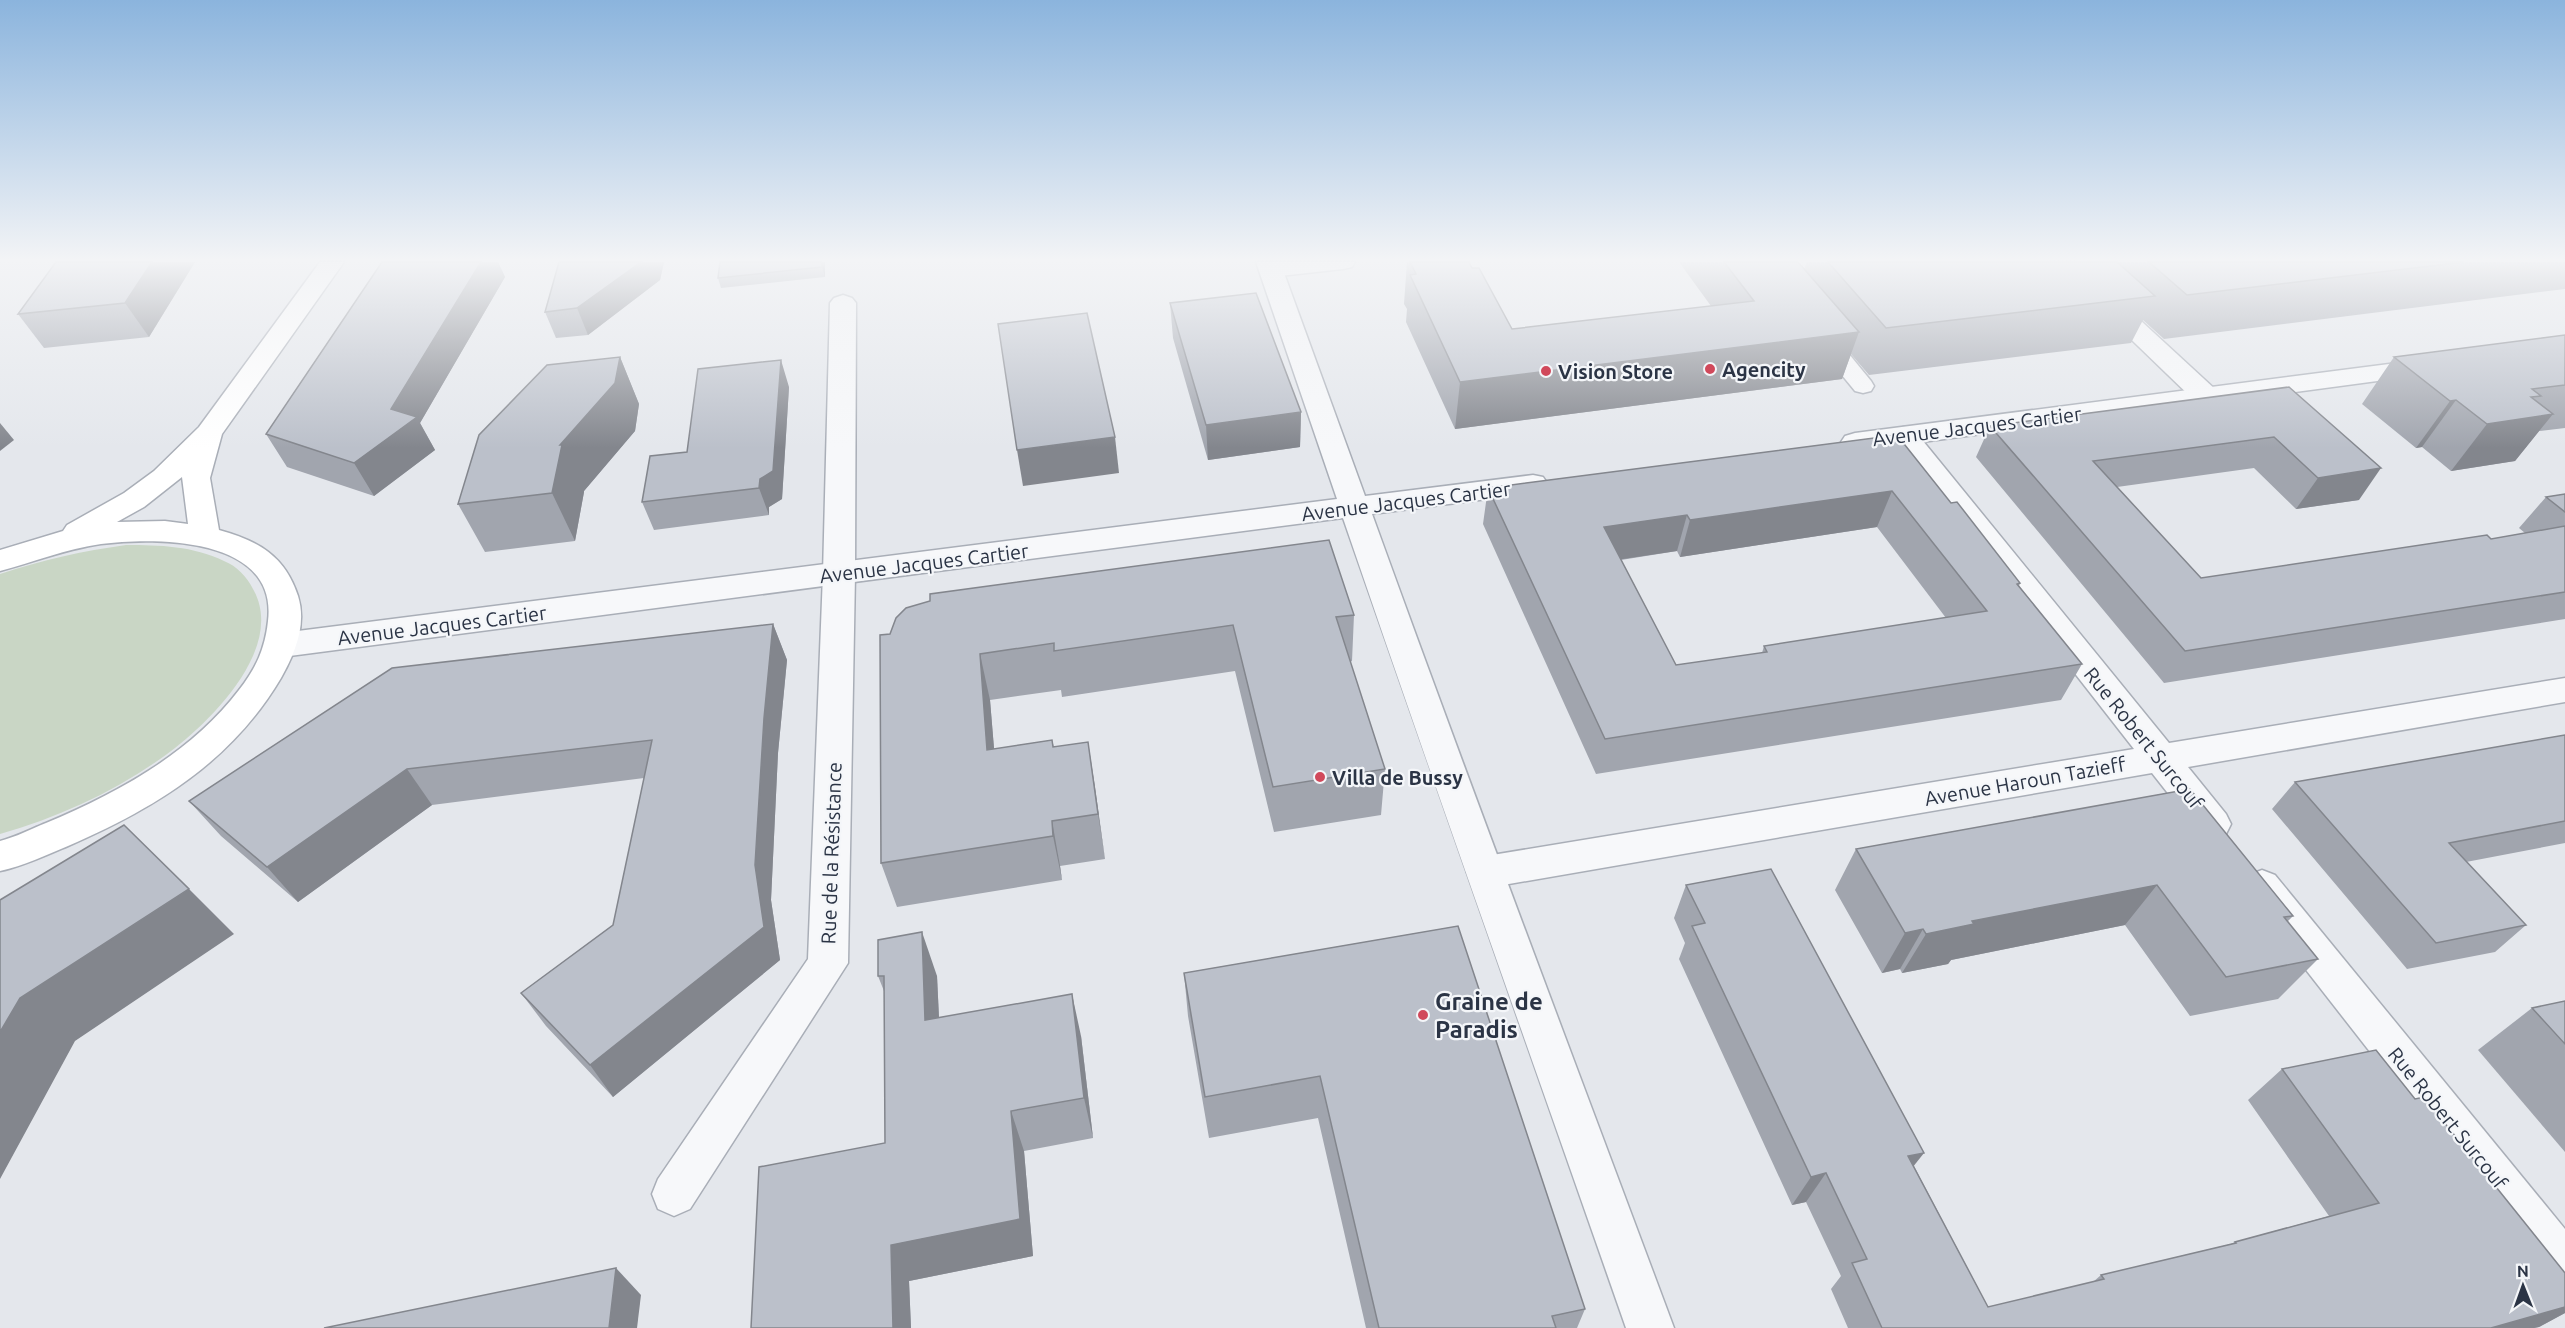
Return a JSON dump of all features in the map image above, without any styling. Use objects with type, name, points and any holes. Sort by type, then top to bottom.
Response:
[{"type":"main road","points":[[60,542],[134,500],[164,478],[209,433],[287,324]]},
{"type":"main road","points":[[205,536],[196,478],[209,433]]},
{"type":"main road","points":[[0,561],[60,542],[102,534],[162,530],[205,536],[250,551],[276,574],[288,605],[282,645],[260,688],[219,735],[159,782],[87,823],[2,857]]},
{"type":"street","name":"Rue de la Résistance","points":[[674,1194],[828,963],[839,574],[843,324]]},
{"type":"street","points":[[1290,324],[1450,780],[1486,872],[1650,1328]]},
{"type":"street","points":[[1812,324],[1863,386]]},
{"type":"street","points":[[2129,324],[2206,396]]},
{"type":"street","name":"Avenue Jacques Cartier","points":[[1834,445],[2459,363]]},
{"type":"street","name":"Rue Robert Surcouf","points":[[1904,436],[2565,1265]]},
{"type":"street","name":"Avenue Jacques Cartier","points":[[282,645],[1555,482]]},
{"type":"street","name":"Avenue Haroun Tazieff","points":[[1486,872],[2565,690]]},
{"type":"green space","points":[[126,545],[188,549],[212,556],[237,569],[251,585],[261,611],[260,633],[253,655],[241,678],[226,698],[209,718],[175,748],[135,776],[92,799],[47,819],[0,834],[0,574],[31,564]]},
{"type":"building","points":[[340,324],[443,324],[391,409],[417,417],[354,463],[266,434]]},
{"type":"building","points":[[998,324],[1089,324],[1115,437],[1017,450]]},
{"type":"building","points":[[1176,324],[1268,324],[1301,412],[1206,425]]},
{"type":"building","points":[[1433,324],[1509,324],[1512,329],[1555,324],[1852,324],[1859,332],[1460,382]]},
{"type":"building","points":[[1882,324],[1920,324],[1886,328]]},
{"type":"building","points":[[2565,335],[2565,385],[2532,389],[2541,396],[2531,397],[2553,414],[2487,424],[2456,400],[2450,401],[2394,357]]},
{"type":"building","points":[[620,357],[615,383],[560,445],[562,445],[552,493],[458,504],[479,435],[547,365]]},
{"type":"building","points":[[781,360],[773,471],[760,479],[759,488],[642,502],[650,456],[687,452],[698,369]]},
{"type":"building","points":[[2289,387],[2381,468],[2318,478],[2274,437],[2093,461],[2201,578],[2487,535],[2491,539],[2565,526],[2565,592],[2185,651],[1990,426]]},
{"type":"building","points":[[1897,435],[1951,503],[1957,502],[2020,583],[2017,584],[2082,664],[1605,739],[1488,488]],"holes":[[[1892,491],[1987,611],[1764,646],[1767,652],[1676,665],[1604,527],[1687,515],[1690,520]]]},
{"type":"building","points":[[2565,494],[2565,512],[2546,497]]},
{"type":"building","points":[[1329,540],[1354,615],[1336,617],[1385,769],[1273,787],[1233,625],[1054,651],[1054,643],[980,654],[987,750],[1052,740],[1053,747],[1088,742],[1098,814],[1052,821],[1053,836],[881,863],[880,635],[890,634],[896,618],[906,608],[930,601],[930,594]]},
{"type":"building","points":[[773,624],[764,718],[755,865],[764,927],[590,1065],[521,993],[613,925],[652,740],[407,769],[267,867],[189,801],[392,668]]},
{"type":"building","points":[[2565,735],[2565,821],[2449,843],[2526,925],[2436,943],[2295,782]]},
{"type":"building","points":[[2190,789],[2293,916],[2284,917],[2318,959],[2226,977],[2157,885],[1972,921],[1974,924],[1926,934],[1923,929],[1905,933],[1856,849]]},
{"type":"building","points":[[124,825],[189,889],[20,998],[0,1032],[0,900]]},
{"type":"building","points":[[1771,869],[1924,1153],[1908,1156],[1988,1307],[2104,1279],[2101,1275],[2236,1243],[2379,1203],[2282,1069],[2376,1050],[2415,1099],[2424,1097],[2565,1273],[2565,1307],[2491,1328],[1882,1328],[1852,1263],[1867,1259],[1826,1173],[1811,1177],[1692,926],[1705,923],[1686,885]]},
{"type":"building","points":[[1458,926],[1585,1309],[1552,1316],[1556,1328],[1379,1328],[1320,1076],[1205,1097],[1184,973]]},
{"type":"building","points":[[922,932],[925,1020],[1072,994],[1084,1098],[1011,1111],[1020,1219],[891,1245],[893,1328],[751,1328],[759,1167],[885,1143],[884,976],[878,976],[878,940]]},
{"type":"building","points":[[2565,1001],[2565,1044],[2532,1008]]},
{"type":"building","points":[[616,1268],[609,1328],[324,1328]]},
{"type":"place","name":"Agencity","points":[[1710,369]]},
{"type":"place","name":"Vision Store","points":[[1546,371]]},
{"type":"place","name":"Villa de Bussy","points":[[1320,777]]},
{"type":"place","name":"Graine de Paradis","points":[[1423,1015]]}]
